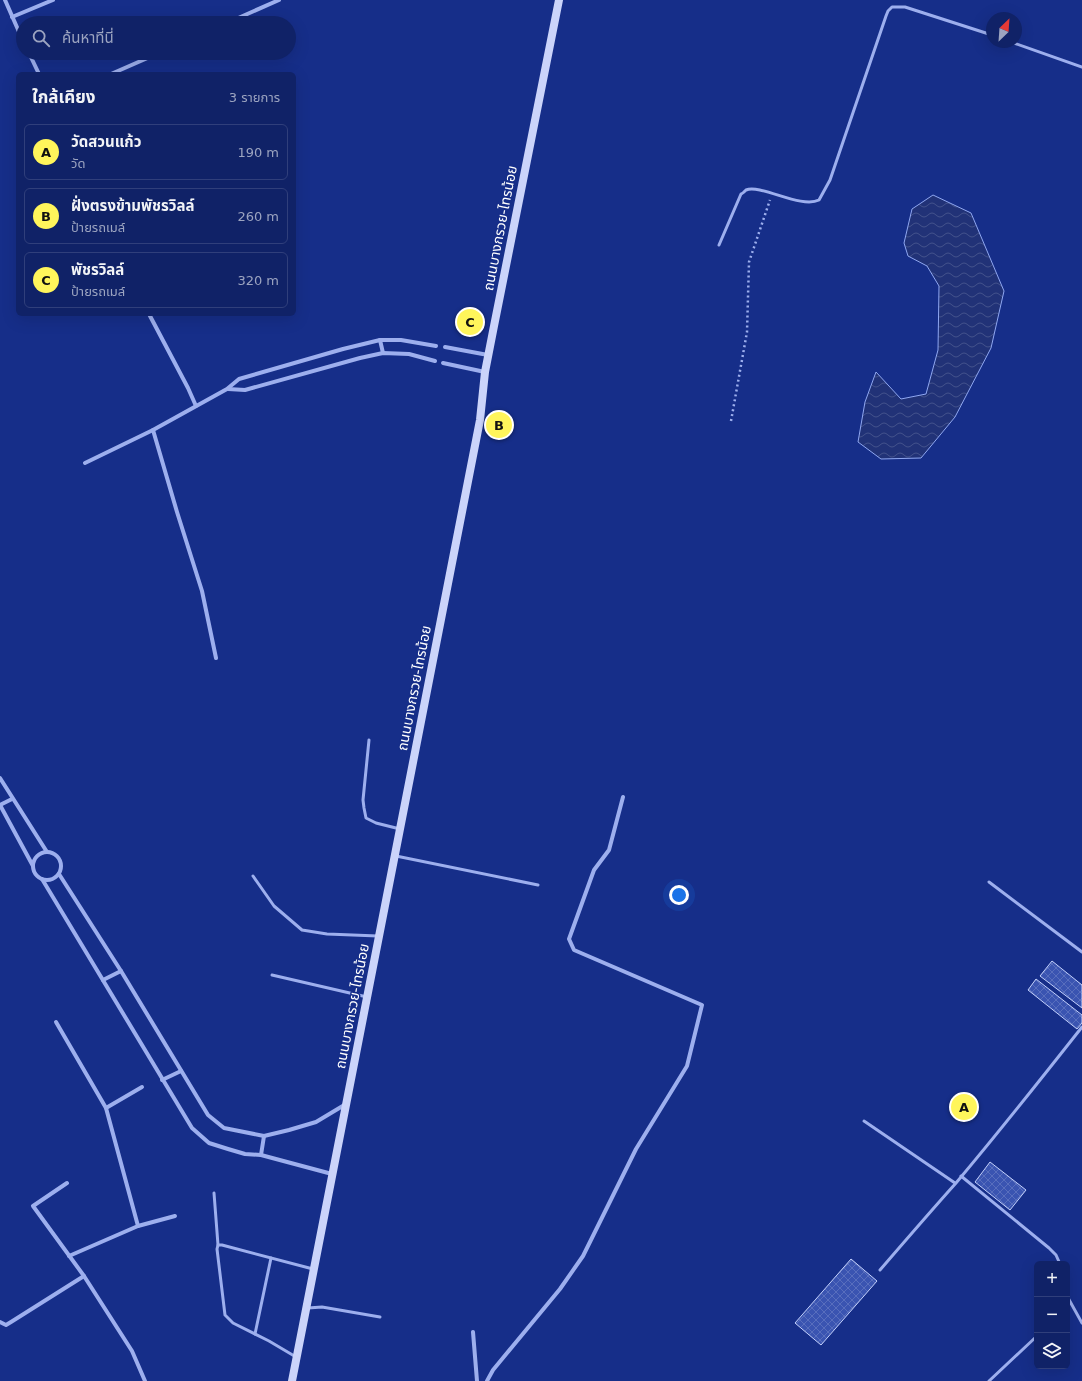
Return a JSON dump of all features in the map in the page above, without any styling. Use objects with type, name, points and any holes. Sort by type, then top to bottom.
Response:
[{"type":"main road","name":"ถนนบางกรวย-ไทรน้อย","points":[[292,1381],[480,420],[488,355],[559,0]]},
{"type":"street","points":[[5,0],[16,26]]},
{"type":"street","points":[[12,17],[53,0]]},
{"type":"street","points":[[265,0],[268,5]]},
{"type":"street","points":[[243,16],[279,0]]},
{"type":"street","points":[[32,60],[37,72]]},
{"type":"street","points":[[116,72],[143,60]]},
{"type":"street","points":[[150,316],[196,406]]},
{"type":"street","points":[[380,340],[382,353]]},
{"type":"street","points":[[85,463],[153,430],[227,389],[239,380],[343,348],[380,340],[401,340],[436,346]]},
{"type":"street","points":[[445,347],[488,355]]},
{"type":"street","points":[[227,389],[245,390],[382,353],[409,354],[435,361]]},
{"type":"street","points":[[443,363],[485,372]]},
{"type":"street","points":[[153,430],[202,591],[216,658]]},
{"type":"street","points":[[0,778],[47,852]]},
{"type":"street","points":[[487,1381],[493,1370],[560,1288],[583,1256],[636,1149],[687,1066],[702,1005],[574,950],[569,939],[594,870],[609,850],[623,797]]},
{"type":"street","points":[[12,799],[0,805],[33,866],[34,872],[42,879],[192,1128],[209,1143],[245,1154],[261,1155],[332,1174]]},
{"type":"street","points":[[33,866],[37,856],[41,853],[47,852],[57,855],[60,859],[61,864],[59,874],[52,879],[42,879]]},
{"type":"street","points":[[59,874],[121,971],[208,1116],[224,1128],[264,1136],[316,1122],[346,1103]]},
{"type":"street","points":[[103,980],[121,971]]},
{"type":"street","points":[[56,1022],[106,1108],[138,1226]]},
{"type":"street","points":[[162,1080],[181,1071]]},
{"type":"street","points":[[106,1108],[142,1087]]},
{"type":"street","points":[[261,1155],[264,1136]]},
{"type":"street","points":[[67,1184],[33,1206],[84,1276],[132,1351],[145,1381]]},
{"type":"street","points":[[69,1256],[138,1226],[175,1216]]},
{"type":"street","points":[[0,1322],[6,1325],[84,1276]]},
{"type":"street","points":[[473,1332],[477,1381]]},
{"type":"lane","points":[[719,245],[741,194],[746,190],[758,190],[810,202],[819,200],[830,180],[886,16],[892,7],[905,7],[986,33]]},
{"type":"lane","points":[[1022,46],[1082,67]]},
{"type":"lane","points":[[369,740],[363,800],[366,818],[376,823],[400,829]]},
{"type":"lane","points":[[394,855],[538,885]]},
{"type":"lane","points":[[253,876],[274,906],[302,930],[327,934],[378,936]]},
{"type":"lane","points":[[989,882],[1082,952]]},
{"type":"lane","points":[[272,975],[367,997]]},
{"type":"lane","points":[[880,1270],[1033,1090],[1082,1027]]},
{"type":"lane","points":[[864,1121],[955,1183]]},
{"type":"lane","points":[[961,1176],[1049,1248],[1058,1261]]},
{"type":"lane","points":[[214,1193],[218,1245],[217,1249],[225,1315],[233,1323],[256,1334],[296,1357]]},
{"type":"lane","points":[[218,1245],[222,1244],[313,1269]]},
{"type":"lane","points":[[256,1334],[271,1258]]},
{"type":"lane","points":[[1068,1297],[1082,1323]]},
{"type":"lane","points":[[306,1308],[322,1307],[380,1317]]},
{"type":"lane","points":[[989,1381],[1034,1339]]},
{"type":"path","points":[[730,421],[747,332],[749,262],[772,194]]},
{"type":"water","points":[[933,195],[971,213],[1004,291],[991,348],[955,417],[921,458],[881,459],[858,442],[865,402],[876,372],[901,399],[926,394],[938,350],[939,286],[927,266],[908,256],[904,243],[912,209]]},
{"type":"building","points":[[1052,961],[1082,985],[1082,1008],[1040,976]]},
{"type":"building","points":[[1036,979],[1082,1015],[1082,1023],[1077,1029],[1028,990]]},
{"type":"building","points":[[990,1162],[1026,1190],[1010,1210],[975,1182]]},
{"type":"building","points":[[851,1259],[877,1281],[821,1345],[795,1323]]},
{"type":"place","name":"พัชรวิลล์","points":[[470,322]]},
{"type":"place","name":"ฝั่งตรงข้ามพัชรวิลล์","points":[[499,425]]},
{"type":"place","name":"วัดสวนแก้ว","points":[[964,1107]]}]
